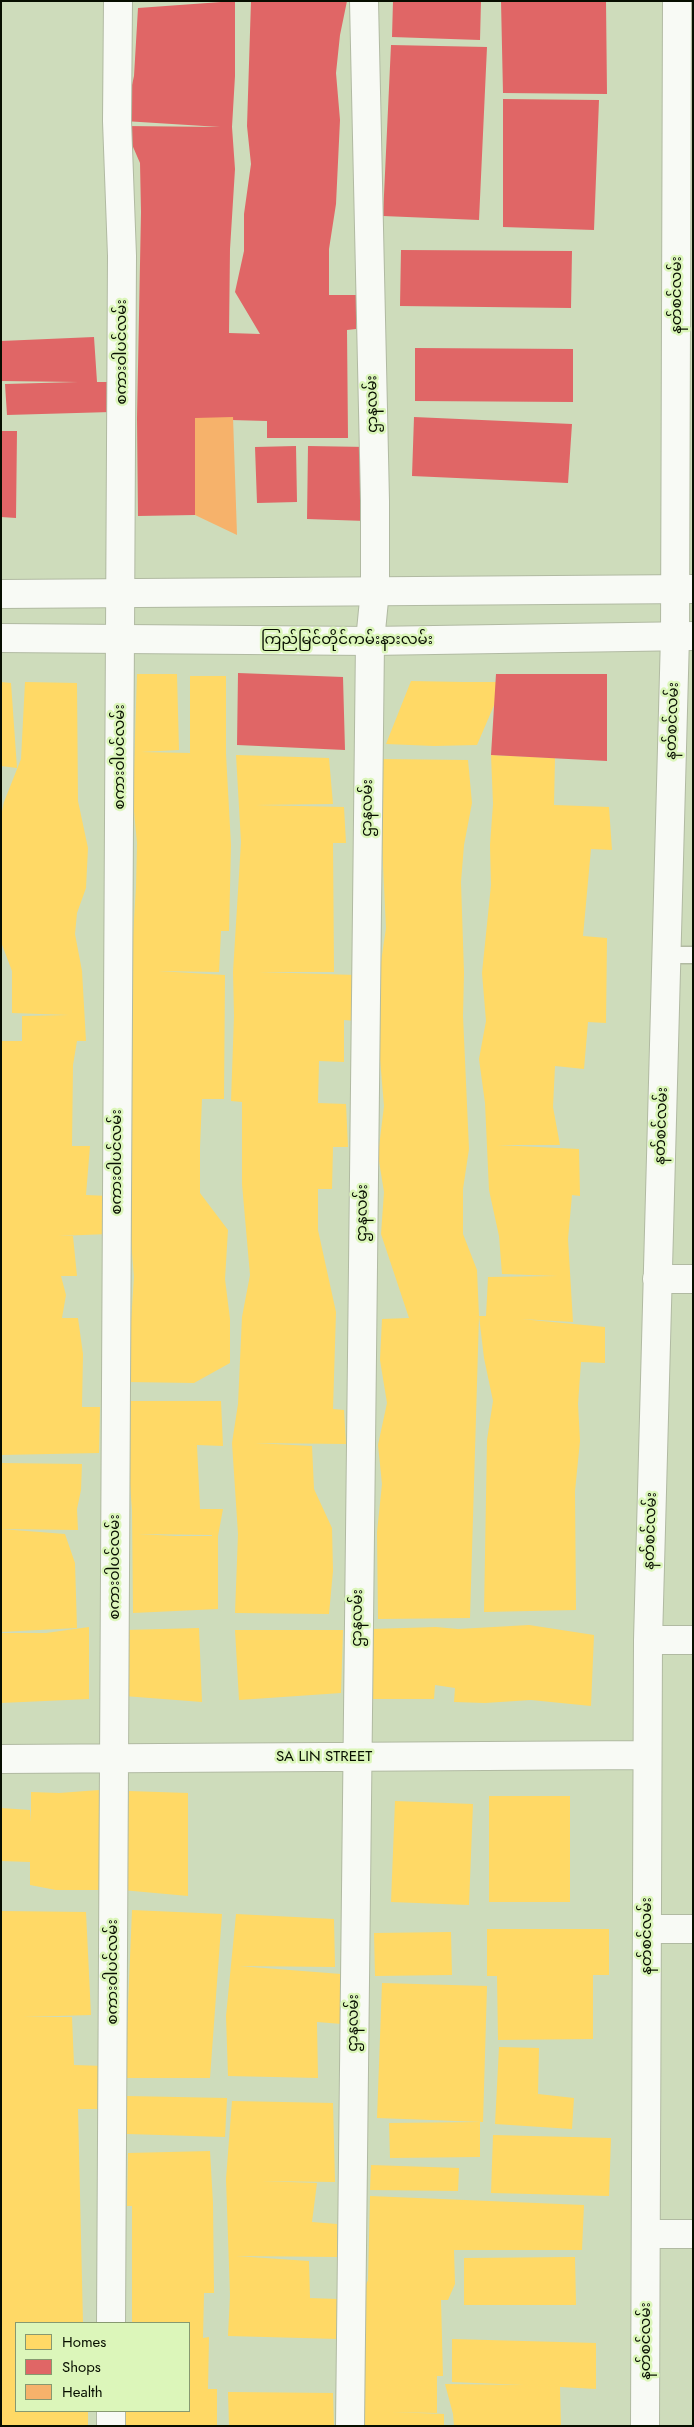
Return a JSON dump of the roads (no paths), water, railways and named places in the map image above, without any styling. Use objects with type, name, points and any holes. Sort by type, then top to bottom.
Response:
[{"type":"street","name":"စကားဝါပင်လမ်း","points":[[111,2322],[122,256],[117,121],[118,1]]},
{"type":"street","name":"ဌာနလမ်း","points":[[350,2426],[370,641],[375,590],[375,491],[364,1]]},
{"type":"street","name":"နတ်စင်လမ်း","points":[[645,2426],[648,1640],[658,1279],[680,955],[684,589],[677,1]]},
{"type":"street","points":[[1,594],[684,589]]},
{"type":"street","name":"ကြည်မြင်တိုင်ကမ်းနားလမ်း","points":[[1,638],[370,641],[684,636]]},
{"type":"street","points":[[658,1279],[693,1279]]},
{"type":"street","points":[[648,1640],[693,1640]]},
{"type":"street","name":"SA LIN STREET","points":[[1,1759],[647,1755]]},
{"type":"street","points":[[647,1929],[693,1928]]},
{"type":"street","points":[[646,2234],[693,2234]]},
{"type":"street","points":[[111,2412],[111,2426]]}]
